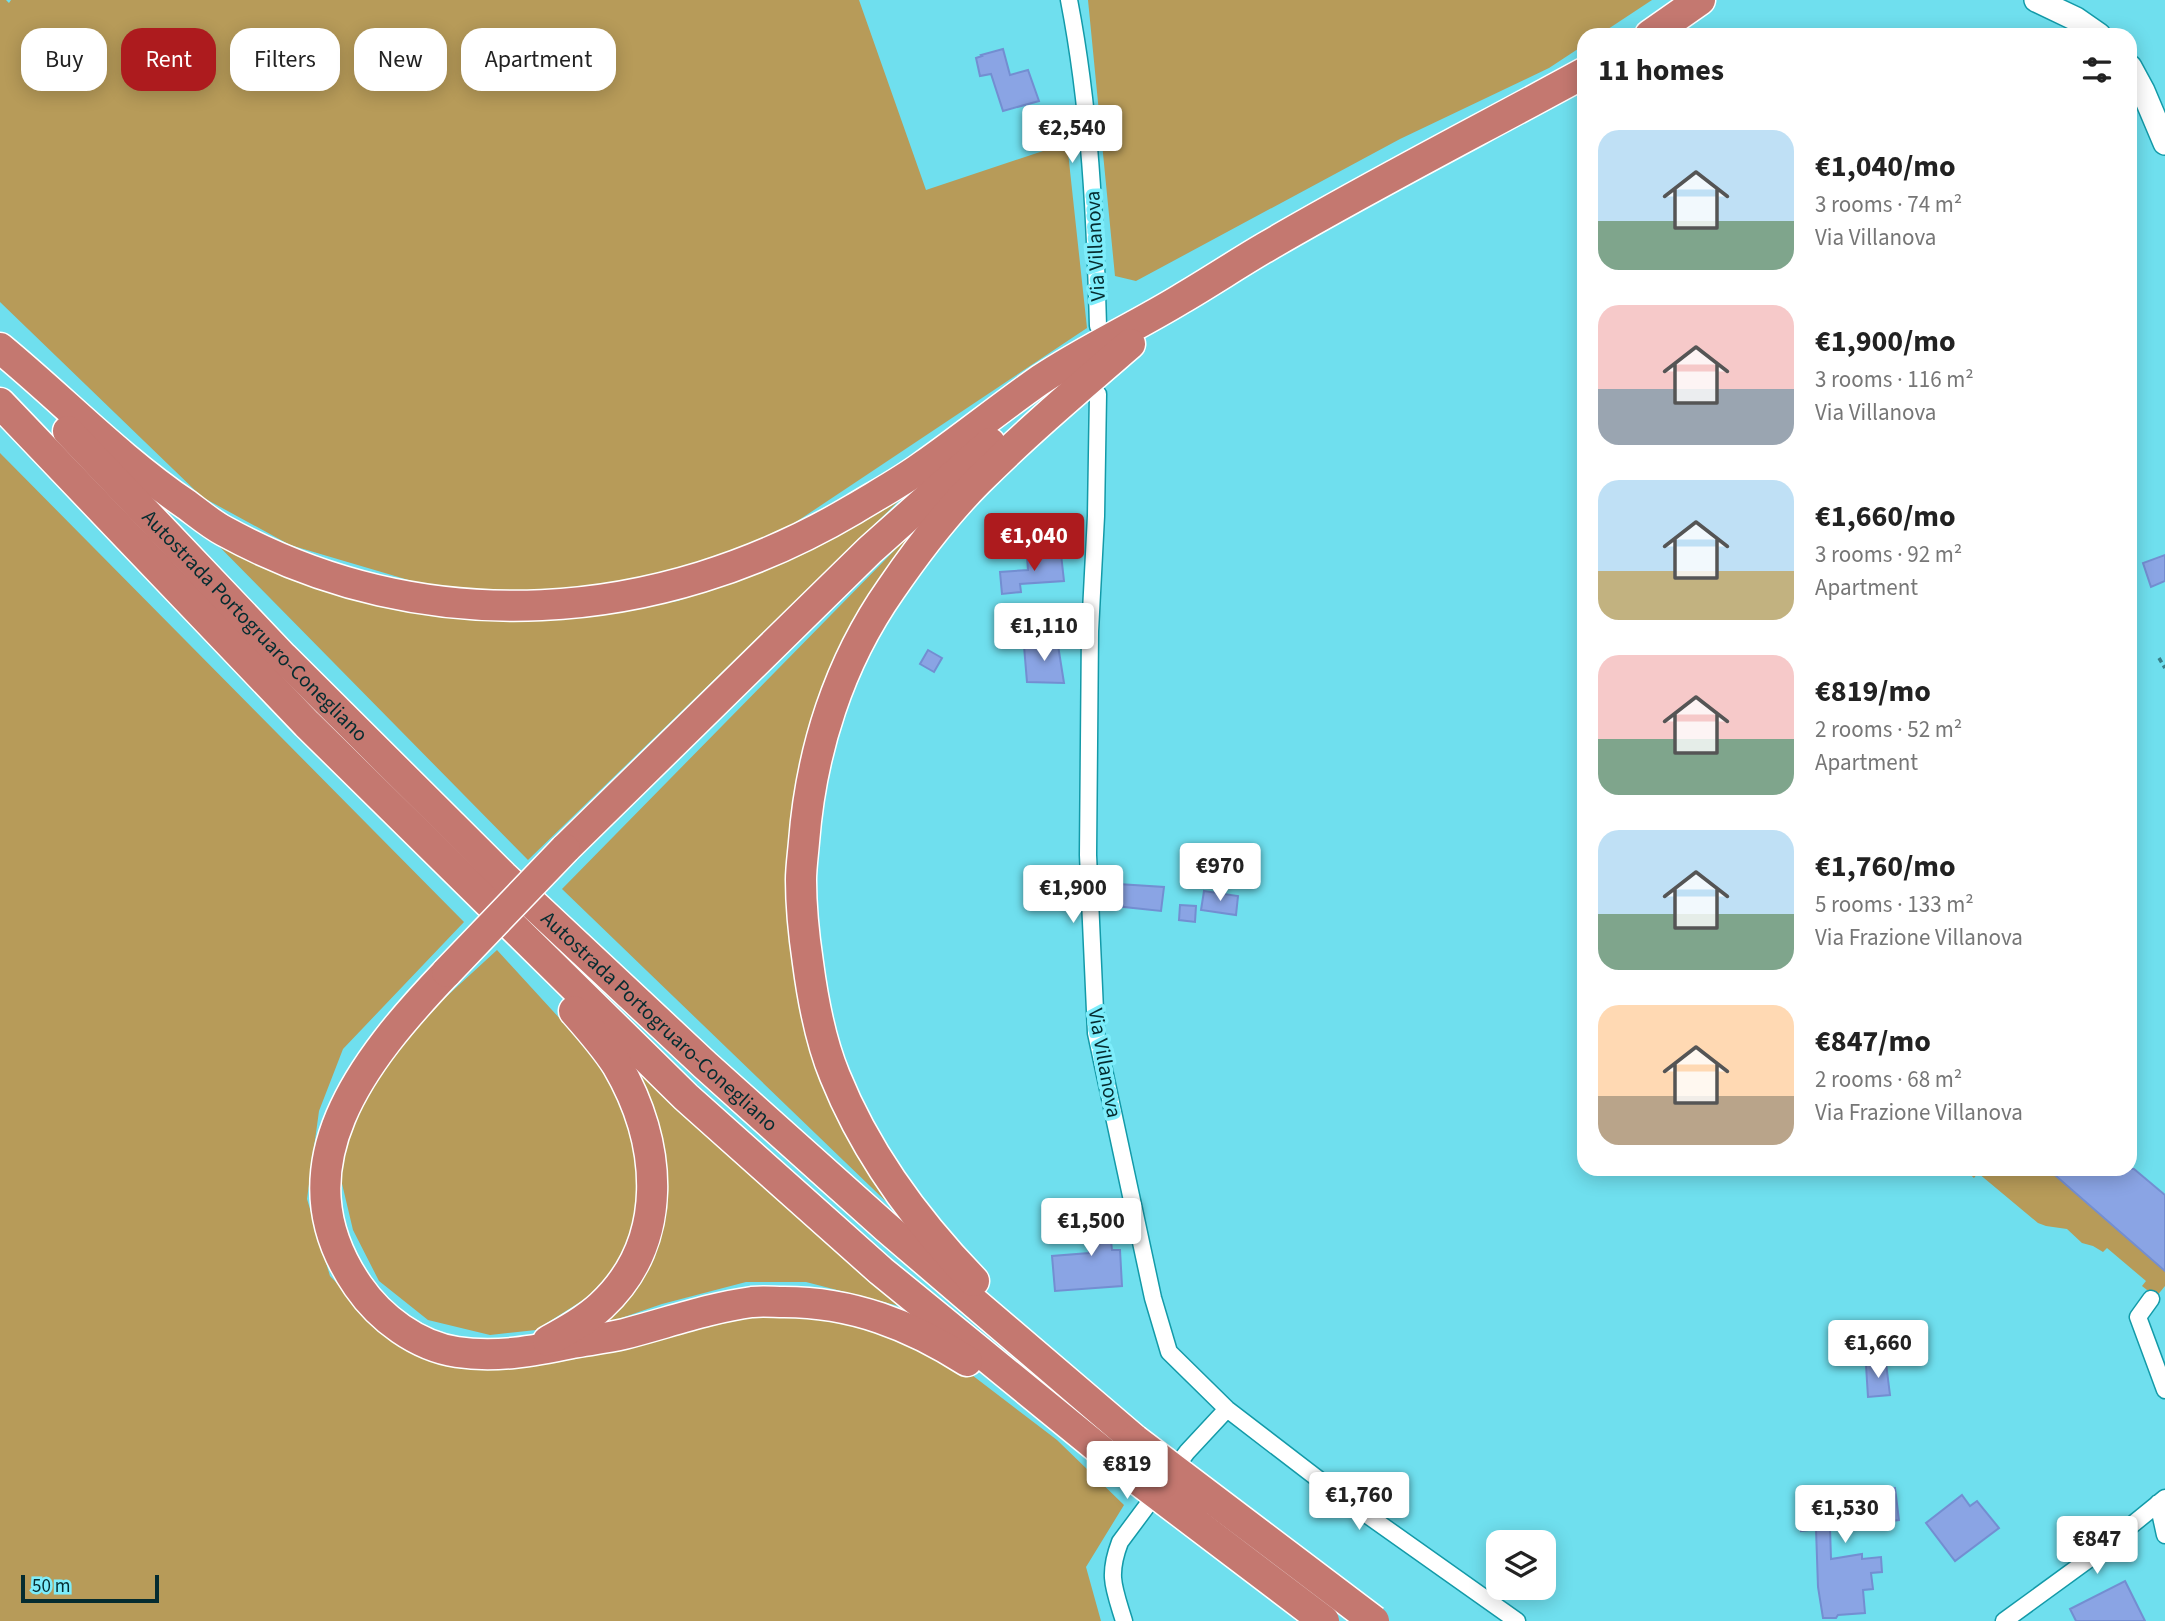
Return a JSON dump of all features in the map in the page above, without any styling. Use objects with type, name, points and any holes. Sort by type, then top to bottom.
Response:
[{"type":"highway","points":[[1660,28],[1700,0]]},
{"type":"highway","points":[[0,348],[125,459],[178,499],[222,530],[285,560],[348,582],[412,599],[468,605],[578,604],[680,584],[745,562],[850,512],[919,469],[1043,379],[1184,298],[1276,241],[1577,77]]},
{"type":"highway","points":[[1065,1422],[944,1346],[869,1314],[829,1305],[754,1302],[695,1313],[623,1334],[530,1351],[491,1355],[454,1352],[416,1338],[388,1320],[363,1294],[343,1265],[325,1206],[326,1165],[335,1131],[351,1092],[404,1019],[565,849],[870,550],[1004,430],[1184,298]]},
{"type":"highway","points":[[1075,1387],[952,1258],[899,1194],[853,1117],[820,1028],[811,983],[803,927],[801,878],[806,817],[816,756],[836,695],[859,641],[890,590],[936,528],[977,482],[1061,403],[1184,298]]},
{"type":"highway","name":"Autostrada Portogruaro-Conegliano","points":[[0,360],[283,657],[503,876],[705,1065],[887,1228],[1135,1440],[1374,1621]]},
{"type":"highway","name":"Autostrada Portogruaro-Conegliano","points":[[0,403],[307,724],[686,1097],[881,1271],[1125,1470],[1324,1621]]},
{"type":"highway","points":[[307,724],[408,846],[563,998],[617,1064],[635,1101],[649,1143],[653,1171],[652,1204],[636,1256],[621,1284],[600,1307],[571,1328],[530,1351]]},
{"type":"street","name":"Via Villanova","points":[[1069,0],[1084,96],[1095,220],[1098,326]]},
{"type":"street","points":[[2036,0],[2089,28]]},
{"type":"street","points":[[2137,80],[2165,143]]},
{"type":"street","name":"Via Villanova","points":[[1098,394],[1096,516],[1090,631],[1088,855],[1096,1033],[1153,1298],[1169,1352],[1227,1409],[1339,1495],[1517,1621]]},
{"type":"street","points":[[2151,1299],[2138,1317],[2165,1390]]},
{"type":"street","points":[[1125,1621],[1112,1579],[1113,1559],[1120,1542],[1187,1452],[1227,1409]]},
{"type":"street","points":[[2162,1501],[2165,1535]]},
{"type":"street","points":[[2004,1621],[2096,1554],[2162,1501]]},
{"type":"path","points":[[2159,658],[2165,668]]},
{"type":"shaded area","points":[[0,0],[9,3],[11,0],[859,0],[926,190],[1067,143],[1087,328],[784,530],[670,574],[551,596],[422,584],[290,545],[202,497],[0,302]]},
{"type":"shaded area","points":[[1088,0],[1652,0],[1610,28],[1577,28],[1577,50],[1549,68],[1400,139],[1136,281],[1115,276]]},
{"type":"shaded area","points":[[0,453],[464,922],[343,1049],[319,1111],[307,1199],[330,1276],[398,1346],[461,1369],[550,1360],[741,1313],[873,1321],[968,1372],[1057,1440],[1124,1505],[1086,1567],[1101,1621],[0,1621]]},
{"type":"shaded area","points":[[908,492],[528,860],[199,526],[342,595],[453,617],[561,617],[678,601],[788,557]]},
{"type":"shaded area","points":[[935,509],[829,686],[796,942],[899,1214],[562,889]]},
{"type":"shaded area","points":[[497,950],[606,1069],[641,1158],[638,1222],[607,1285],[536,1330],[490,1335],[428,1320],[379,1281],[353,1230],[339,1171],[360,1106],[410,1030]]},
{"type":"shaded area","points":[[628,1062],[899,1306],[806,1282],[746,1282],[662,1304],[601,1325],[651,1264],[665,1196]]},
{"type":"shaded area","points":[[2137,1172],[2165,1195],[2165,1286],[2156,1297],[2142,1286],[2146,1281],[2107,1248],[2103,1252],[2082,1243],[2067,1229],[2038,1223],[1982,1176],[2137,1176]]},
{"type":"building","points":[[1003,49],[1010,75],[1028,70],[1039,101],[1003,111],[991,74],[980,76],[976,58]]},
{"type":"building","points":[[1061,554],[1064,581],[1020,584],[1021,592],[1002,594],[1000,572],[1028,570],[1027,557]]},
{"type":"building","points":[[2165,555],[2165,581],[2151,587],[2143,563]]},
{"type":"building","points":[[1057,639],[1064,683],[1027,682],[1024,646]]},
{"type":"building","points":[[928,650],[942,658],[934,672],[920,664]]},
{"type":"building","points":[[1118,884],[1164,887],[1161,911],[1115,906]]},
{"type":"building","points":[[1204,891],[1238,896],[1236,915],[1201,910]]},
{"type":"building","points":[[1180,905],[1196,906],[1195,922],[1179,920]]},
{"type":"building","points":[[2137,1172],[2165,1195],[2165,1271],[2056,1176],[2137,1176]]},
{"type":"building","points":[[1107,1205],[1112,1250],[1120,1250],[1122,1286],[1055,1291],[1052,1256],[1089,1253],[1086,1207]]},
{"type":"building","points":[[1886,1363],[1890,1395],[1868,1397],[1866,1365]]},
{"type":"building","points":[[1895,1488],[1899,1520],[1830,1528],[1831,1559],[1862,1554],[1862,1559],[1881,1557],[1882,1572],[1871,1573],[1873,1589],[1863,1590],[1865,1613],[1823,1618],[1818,1587],[1816,1529],[1801,1531],[1798,1498]]},
{"type":"building","points":[[1962,1495],[1970,1506],[1977,1501],[1999,1528],[1955,1561],[1926,1523]]},
{"type":"building","points":[[2125,1581],[2145,1621],[2076,1621],[2070,1609]]}]
